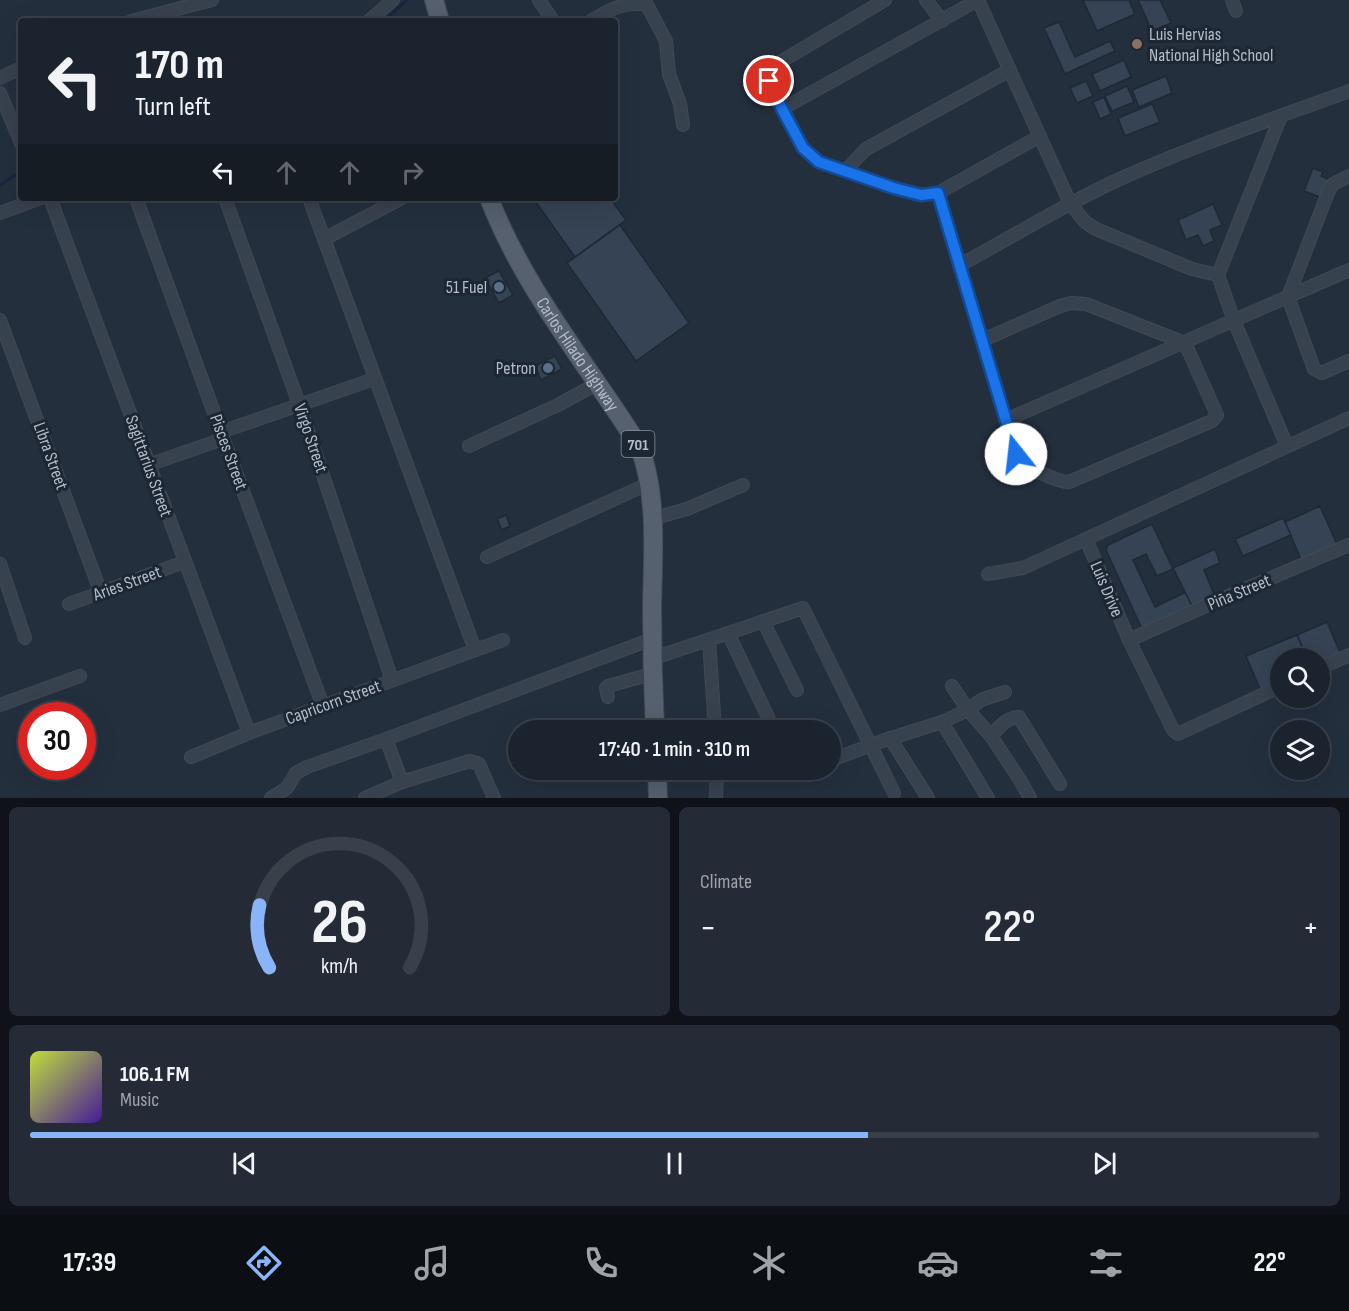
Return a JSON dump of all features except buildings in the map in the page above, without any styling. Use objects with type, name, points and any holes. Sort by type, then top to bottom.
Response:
[{"type":"main road","points":[[434,0],[439,18]]},
{"type":"main road","name":"Carlos Hilado Highway","points":[[490,201],[515,256],[537,293],[639,446],[646,462],[650,483],[655,720]]},
{"type":"main road","points":[[658,798],[661,780]]},
{"type":"street","points":[[140,18],[183,4],[212,0]]},
{"type":"street","points":[[372,18],[393,0]]},
{"type":"street","points":[[539,0],[551,18]]},
{"type":"street","points":[[885,0],[768,69],[769,81],[782,109],[803,148],[811,156],[819,162],[921,195],[938,193],[1040,136]]},
{"type":"street","points":[[926,0],[942,21]]},
{"type":"street","points":[[782,109],[978,0],[1070,203],[1085,222],[1096,230],[1192,269],[1218,275]]},
{"type":"street","points":[[596,18],[618,6],[652,2],[666,41],[669,74],[680,104],[683,125]]},
{"type":"street","points":[[0,78],[18,69]]},
{"type":"street","points":[[845,171],[866,149],[1010,70]]},
{"type":"street","points":[[960,265],[1070,203],[1173,156],[1349,91]]},
{"type":"street","points":[[0,93],[18,136]]},
{"type":"street","points":[[1281,116],[1218,275],[1234,321],[1287,446]]},
{"type":"street","points":[[1349,176],[1333,184],[1329,190],[1288,297],[1314,369],[1322,373],[1349,361]]},
{"type":"street","points":[[938,193],[1016,454],[1021,462],[1065,483],[1141,452],[1212,420],[1217,415],[1185,343],[1079,303],[1060,306],[983,340]]},
{"type":"street","points":[[0,213],[33,201]]},
{"type":"street","name":"Sagittarius Street","points":[[51,201],[249,733]]},
{"type":"street","name":"Pisces Street","points":[[137,201],[323,706]]},
{"type":"street","name":"Virgo Street","points":[[226,201],[300,404],[392,680]]},
{"type":"street","points":[[310,201],[475,650]]},
{"type":"street","points":[[324,239],[396,201]]},
{"type":"street","points":[[1006,420],[1349,270]]},
{"type":"street","name":"Libra Street","points":[[0,320],[101,593]]},
{"type":"street","points":[[148,465],[300,404],[374,379]]},
{"type":"street","points":[[469,446],[598,383]]},
{"type":"street","name":"Luis Drive","points":[[1270,691],[1178,734],[1172,729],[1129,640],[1086,539],[1349,418]]},
{"type":"street","points":[[487,557],[650,483]]},
{"type":"street","points":[[651,519],[687,509],[743,485]]},
{"type":"street","points":[[988,574],[1023,568],[1086,539]]},
{"type":"street","name":"Piña Street","points":[[1129,640],[1349,545]]},
{"type":"street","name":"Aries Street","points":[[69,604],[184,562]]},
{"type":"street","points":[[1,571],[25,638]]},
{"type":"street","points":[[608,696],[606,688],[611,685],[709,640],[801,608],[804,609],[894,793]]},
{"type":"street","points":[[763,621],[797,690]]},
{"type":"street","points":[[728,633],[769,720]]},
{"type":"street","points":[[271,798],[287,788],[296,773],[306,767],[652,639]]},
{"type":"street","name":"Capricorn Street","points":[[191,757],[249,733],[503,640]]},
{"type":"street","points":[[709,640],[714,720]]},
{"type":"street","points":[[1330,664],[1349,655]]},
{"type":"street","points":[[0,705],[80,676]]},
{"type":"street","points":[[952,686],[968,710],[991,736],[1030,798]]},
{"type":"street","points":[[841,756],[942,722],[968,710],[981,700],[1005,692]]},
{"type":"street","points":[[991,736],[1000,725],[1012,717],[1019,717],[1060,784]]},
{"type":"street","points":[[942,722],[988,798]]},
{"type":"street","points":[[891,738],[928,798]]},
{"type":"street","points":[[386,739],[402,782]]},
{"type":"street","points":[[364,798],[402,782],[470,761],[480,764],[494,798]]},
{"type":"street","points":[[716,798],[717,780]]},
{"type":"waterway","points":[[387,18],[407,0]]},
{"type":"waterway","points":[[0,185],[18,173]]},
{"type":"place","name":"Luis Hervias National High School","points":[[1137,44]]},
{"type":"place","name":"51 Fuel","points":[[499,287]]},
{"type":"place","name":"Petron","points":[[548,368]]},
{"type":"route","points":[[769,81],[803,148],[819,162],[894,188],[921,195],[938,193],[1016,454]]}]
